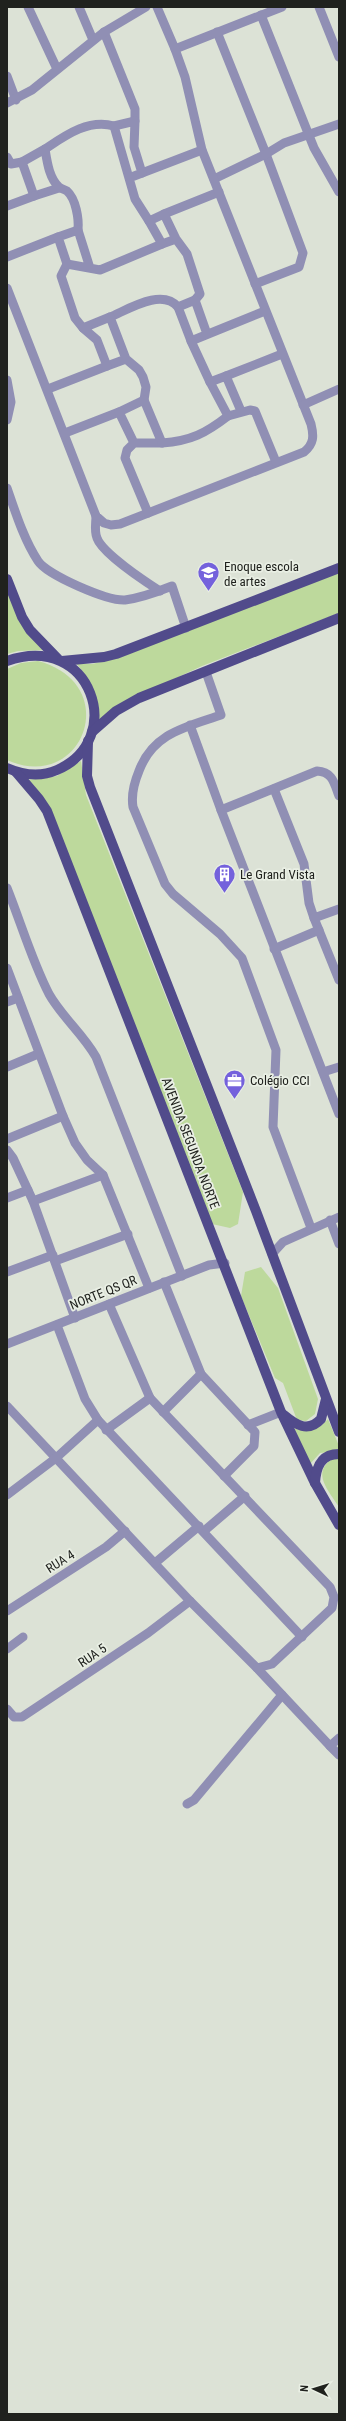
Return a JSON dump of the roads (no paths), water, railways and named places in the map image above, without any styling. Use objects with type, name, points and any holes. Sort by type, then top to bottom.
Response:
[{"type":"main road","points":[[7,660],[23,655],[41,654],[60,660],[104,658],[186,628],[339,568]]},
{"type":"main road","points":[[7,579],[22,617],[30,630],[60,660],[75,670],[90,693],[94,712],[90,737],[87,776],[90,787],[267,1241],[339,1432]]},
{"type":"main road","points":[[12,770],[33,775],[50,773],[65,766],[78,755],[90,737],[124,705],[339,618]]},
{"type":"main road","name":"AVENIDA SEGUNDA NORTE","points":[[12,770],[39,799],[47,812],[225,1263],[281,1412],[315,1483],[339,1525]]},
{"type":"main road","points":[[281,1412],[299,1426],[309,1427],[321,1419],[326,1399]]},
{"type":"main road","points":[[315,1483],[316,1471],[322,1460],[327,1456],[339,1454]]},
{"type":"street","points":[[28,7],[57,69]]},
{"type":"street","points":[[79,7],[93,40]]},
{"type":"street","points":[[7,103],[16,100],[129,11],[146,7]]},
{"type":"street","points":[[7,288],[99,521],[111,525],[148,513],[304,452],[310,446],[313,432],[264,311],[255,284],[202,150],[189,93],[175,49],[157,7]]},
{"type":"street","points":[[175,49],[282,7]]},
{"type":"street","points":[[319,7],[339,57]]},
{"type":"street","points":[[261,15],[308,136],[339,192]]},
{"type":"street","points":[[104,32],[135,109],[134,147],[142,173]]},
{"type":"street","points":[[216,32],[266,154],[301,247],[303,259],[299,267],[255,284]]},
{"type":"street","points":[[7,76],[16,100]]},
{"type":"street","points":[[7,157],[11,164],[22,162],[45,149],[65,135],[95,123],[114,126],[135,121]]},
{"type":"street","points":[[214,179],[266,154],[284,143],[308,136],[339,124]]},
{"type":"street","points":[[114,126],[135,199],[162,244]]},
{"type":"street","points":[[45,149],[50,170],[59,188],[68,192],[73,202],[78,221],[78,230],[90,268]]},
{"type":"street","points":[[129,178],[202,150]]},
{"type":"street","points":[[22,162],[34,196]]},
{"type":"street","points":[[7,206],[59,188]]},
{"type":"street","points":[[149,221],[219,192]]},
{"type":"street","points":[[164,214],[176,239],[187,254],[200,294],[195,300],[178,307]]},
{"type":"street","points":[[7,257],[78,230]]},
{"type":"street","points":[[58,238],[67,264],[62,276],[75,318],[96,340],[107,366]]},
{"type":"street","points":[[67,264],[100,270],[176,239]]},
{"type":"street","points":[[83,328],[110,316],[162,299],[173,301],[178,307],[191,341],[228,416]]},
{"type":"street","points":[[195,300],[207,334]]},
{"type":"street","points":[[191,341],[264,311]]},
{"type":"street","points":[[110,316],[126,359],[139,370],[143,377],[146,387],[144,400],[162,443]]},
{"type":"street","points":[[210,382],[282,354]]},
{"type":"street","points":[[48,389],[126,359]]},
{"type":"street","points":[[226,376],[242,411]]},
{"type":"street","points":[[7,380],[11,402],[7,420]]},
{"type":"street","points":[[303,405],[339,389]]},
{"type":"street","points":[[65,433],[119,412],[144,400]]},
{"type":"street","points":[[148,513],[125,458],[127,450],[134,443],[162,443],[190,439],[210,431],[228,416],[242,411],[255,411],[276,462]]},
{"type":"street","points":[[119,412],[134,443]]},
{"type":"street","points":[[7,488],[35,556],[47,571],[105,597],[119,600],[160,591],[172,586],[186,628]]},
{"type":"street","points":[[96,516],[97,539],[101,545],[135,575],[160,591]]},
{"type":"street","points":[[206,672],[221,715],[170,734],[152,746],[142,762],[136,778],[132,800],[133,807],[165,884],[178,898],[220,934],[242,958],[276,1050],[273,1128],[311,1228]]},
{"type":"street","points":[[190,726],[274,949],[339,1114]]},
{"type":"street","points":[[221,810],[311,773],[322,772],[331,776],[339,796]]},
{"type":"street","points":[[274,789],[304,864],[309,903],[318,930],[339,980]]},
{"type":"street","points":[[7,888],[49,993],[66,1018],[88,1042],[96,1057],[182,1276]]},
{"type":"street","points":[[314,918],[339,909]]},
{"type":"street","points":[[274,949],[318,930]]},
{"type":"street","points":[[7,968],[38,1054],[63,1116],[75,1143],[87,1160],[103,1175],[149,1288]]},
{"type":"street","points":[[7,1002],[18,998]]},
{"type":"street","points":[[7,1067],[38,1054]]},
{"type":"street","points":[[323,1072],[339,1066]]},
{"type":"street","points":[[7,1139],[63,1116]]},
{"type":"street","points":[[7,1150],[13,1158],[33,1201],[75,1318]]},
{"type":"street","points":[[33,1201],[103,1175]]},
{"type":"street","points":[[7,1198],[28,1190]]},
{"type":"street","points":[[272,1254],[282,1242],[339,1217]]},
{"type":"street","points":[[330,1220],[339,1244]]},
{"type":"street","points":[[7,1272],[128,1234]]},
{"type":"street","points":[[267,1241],[282,1242]]},
{"type":"street","name":"NORTE QS QR","points":[[209,1265],[220,1252]]},
{"type":"street","name":"NORTE QS QR","points":[[7,1344],[209,1265],[225,1263]]},
{"type":"street","points":[[164,1282],[201,1374],[255,1432],[254,1446],[224,1476]]},
{"type":"street","points":[[109,1304],[150,1398],[245,1496],[333,1592],[332,1608],[272,1664],[257,1668]]},
{"type":"street","points":[[57,1325],[80,1386],[98,1420],[202,1528],[302,1637]]},
{"type":"street","points":[[163,1412],[201,1374]]},
{"type":"street","points":[[106,1430],[150,1398]]},
{"type":"street","points":[[7,1406],[190,1601],[257,1668],[339,1755]]},
{"type":"street","points":[[248,1425],[281,1412]]},
{"type":"street","points":[[7,1495],[56,1458],[98,1420]]},
{"type":"street","points":[[155,1563],[245,1496]]},
{"type":"street","name":"RUA 4","points":[[7,1612],[106,1547],[125,1531]]},
{"type":"street","name":"RUA 5","points":[[7,1709],[14,1717],[22,1717],[148,1633],[190,1601]]},
{"type":"street","points":[[7,1649],[23,1637]]},
{"type":"street","points":[[187,1804],[194,1800],[282,1695]]},
{"type":"street","points":[[330,1746],[339,1738]]},
{"type":"place","name":"Enoque escola de artes","points":[[209,592]]},
{"type":"place","name":"Le Grand Vista","points":[[225,894]]},
{"type":"place","name":"Colégio CCI","points":[[234,1100]]}]
